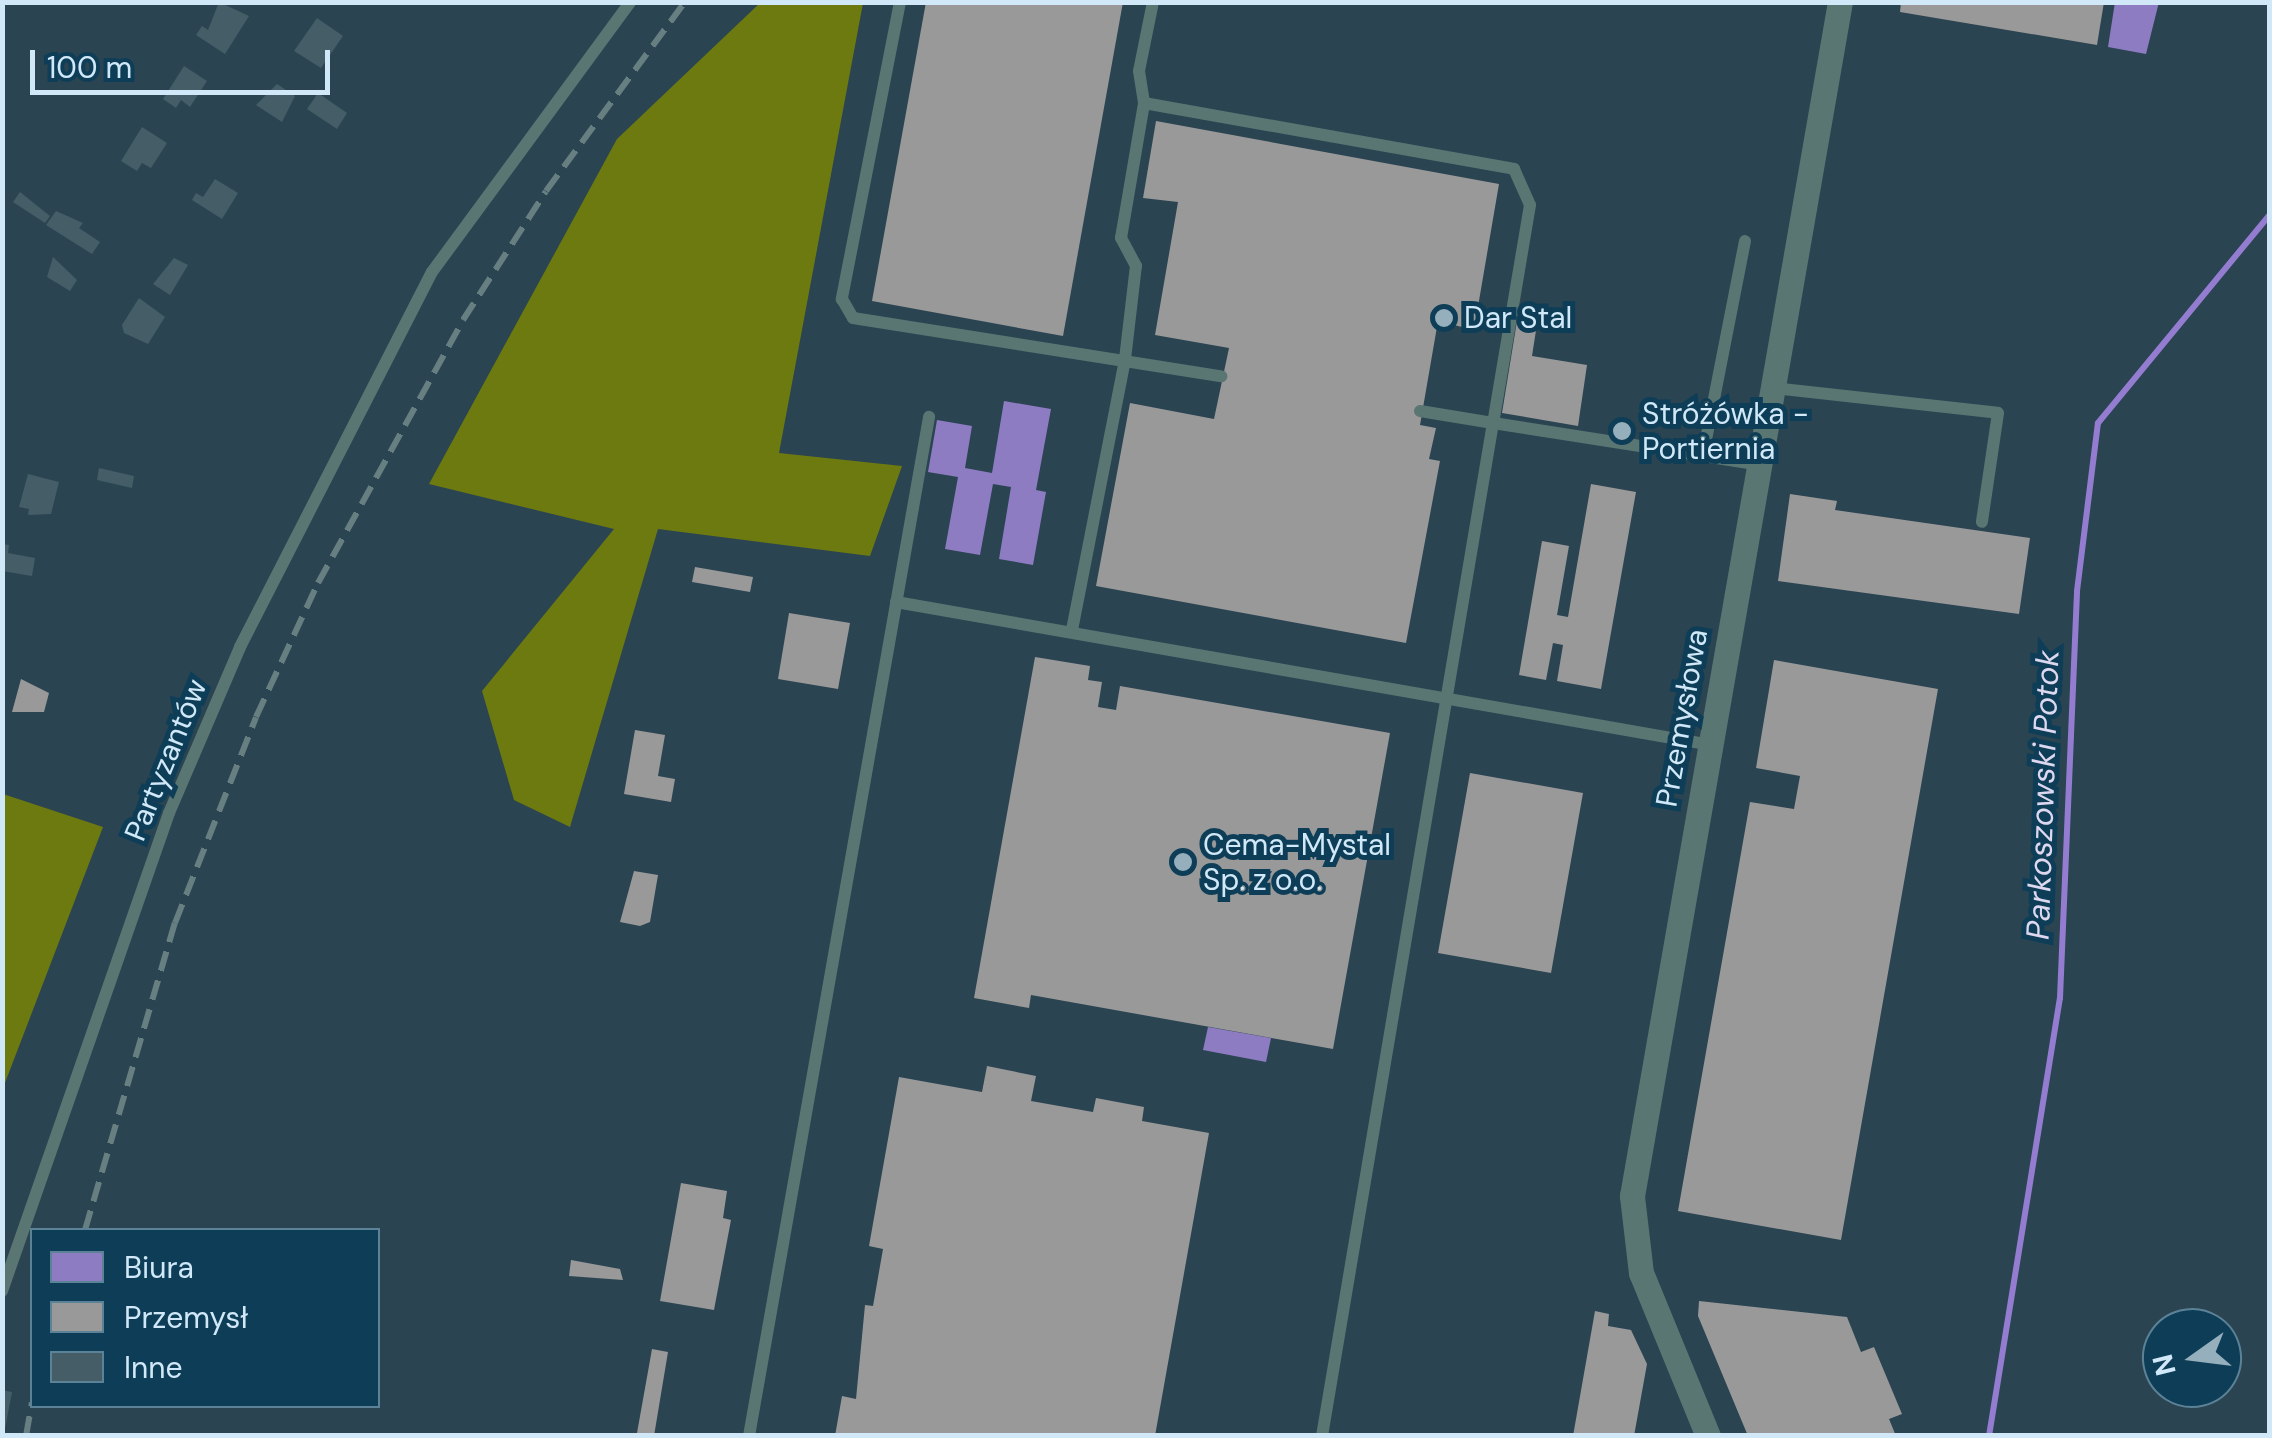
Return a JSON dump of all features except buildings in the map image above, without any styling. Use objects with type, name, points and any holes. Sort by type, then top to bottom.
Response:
[{"type":"street","name":"Przemysłowa","points":[[1708,1436],[1641,1273],[1632,1196],[1840,2]]},
{"type":"lane","name":"Partyzantów","points":[[2,1292],[169,813],[240,648],[432,272],[630,2]]},
{"type":"lane","points":[[900,2],[842,299],[853,318],[1221,376]]},
{"type":"lane","points":[[1072,630],[1125,359],[1136,266],[1121,238],[1144,103],[1139,72],[1152,2]]},
{"type":"lane","points":[[1144,103],[1514,170],[1530,206],[1322,1436]]},
{"type":"lane","points":[[1703,456],[1745,241]]},
{"type":"lane","points":[[1773,388],[1998,413],[1982,522]]},
{"type":"lane","points":[[1420,410],[1760,465]]},
{"type":"lane","points":[[748,1436],[928,418]]},
{"type":"lane","points":[[896,602],[1711,744]]},
{"type":"green space","points":[[761,2],[863,3],[779,453],[902,466],[870,556],[658,529],[570,827],[514,800],[482,691],[614,529],[429,484],[617,139]]},
{"type":"green space","points":[[2,794],[103,827],[3,1088]]},
{"type":"waterway","name":"Parkoszowski Potok","points":[[1989,1436],[2060,998],[2077,591],[2098,423],[2270,214]]},
{"type":"railway","points":[[86,1228],[175,923],[256,717],[318,583],[463,320],[546,191],[685,2]]},
{"type":"railway","points":[[26,1436],[31,1408]]},
{"type":"place","name":"Dar Stal","points":[[1444,318]]},
{"type":"place","name":"Stróżówka - Portiernia","points":[[1622,431]]},
{"type":"place","name":"Cema-Mystal Sp. z o.o.","points":[[1183,862]]}]
